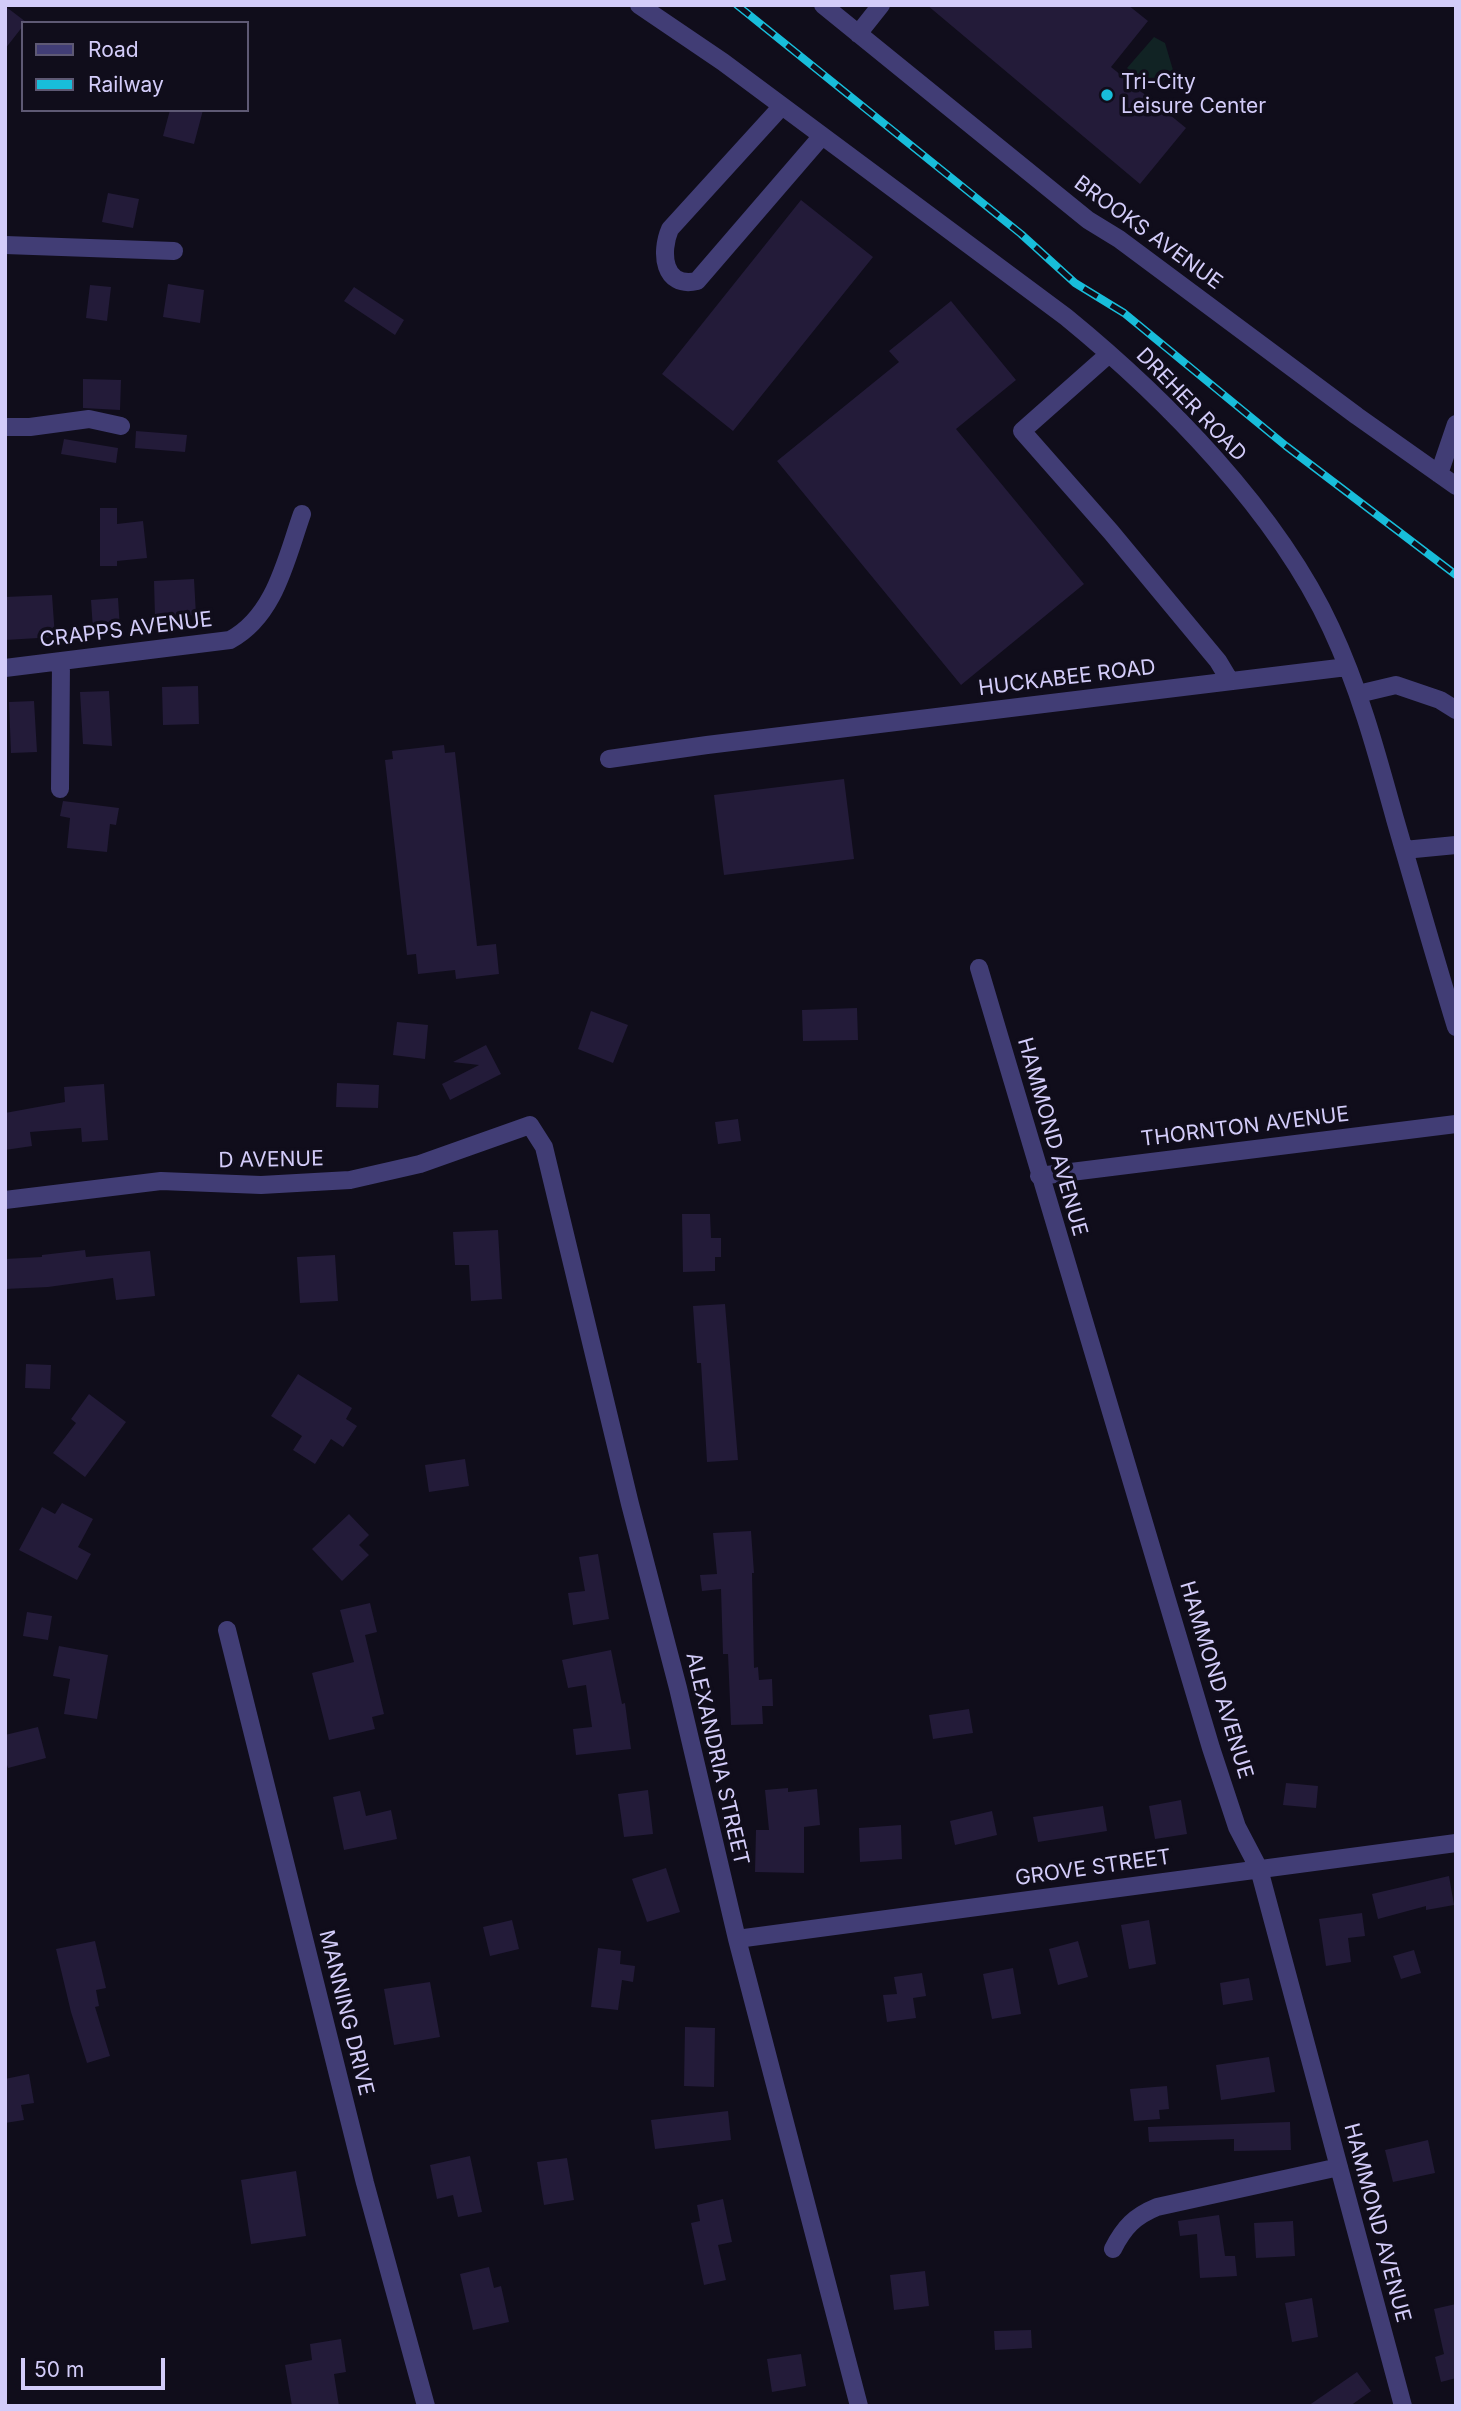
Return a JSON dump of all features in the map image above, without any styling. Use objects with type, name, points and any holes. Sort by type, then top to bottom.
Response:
[{"type":"street","name":"DREHER ROAD","points":[[639,5],[723,62],[1066,317],[1109,354],[1197,440],[1266,520],[1302,572],[1331,628],[1359,694],[1456,1027]]},
{"type":"street","name":"BROOKS AVENUE","points":[[823,5],[1088,220],[1119,239],[1456,486]]},
{"type":"street","points":[[858,34],[881,5]]},
{"type":"street","points":[[782,106],[670,229],[665,240],[663,257],[669,272],[675,278],[687,283],[697,281],[822,136]]},
{"type":"street","points":[[5,245],[174,251]]},
{"type":"street","points":[[1109,354],[1022,431],[1120,543],[1218,661],[1230,681]]},
{"type":"street","points":[[5,427],[30,427],[89,419],[121,426]]},
{"type":"street","points":[[1439,474],[1456,424]]},
{"type":"street","name":"CRAPPS AVENUE","points":[[5,668],[230,639],[245,631],[257,619],[275,589],[302,514]]},
{"type":"street","points":[[60,789],[61,661]]},
{"type":"street","name":"HUCKABEE ROAD","points":[[609,759],[1347,667]]},
{"type":"street","points":[[1359,694],[1395,685],[1440,700],[1456,710]]},
{"type":"street","points":[[1404,850],[1456,845]]},
{"type":"street","name":"HAMMOND AVENUE","points":[[979,968],[1211,1748],[1237,1827],[1259,1869],[1403,2406]]},
{"type":"street","name":"THORNTON AVENUE","points":[[1039,1175],[1456,1124]]},
{"type":"street","name":"D AVENUE","points":[[5,1200],[162,1181],[261,1185],[350,1180],[420,1164],[530,1125]]},
{"type":"street","name":"ALEXANDRIA STREET","points":[[530,1125],[544,1147],[630,1504],[678,1688],[737,1939],[859,2406]]},
{"type":"street","name":"MANNING DRIVE","points":[[227,1630],[365,2183],[426,2406]]},
{"type":"street","name":"GROVE STREET","points":[[737,1939],[1456,1843]]},
{"type":"street","points":[[1113,2249],[1120,2234],[1131,2221],[1157,2207],[1339,2166]]},
{"type":"shaded area","points":[[1154,37],[1165,43],[1173,70],[1158,87],[1144,83],[1127,68]]},
{"type":"building","name":"Tri-City Leisure Center","points":[[927,5],[1128,5],[1148,21],[1111,67],[1186,128],[1140,184]]},
{"type":"building","points":[[5,6],[25,21],[21,21],[21,29],[5,49]]},
{"type":"building","points":[[169,112],[202,112],[194,144],[163,136]]},
{"type":"building","points":[[108,193],[139,199],[133,228],[102,222]]},
{"type":"building","points":[[801,200],[873,257],[733,431],[662,374]]},
{"type":"building","points":[[168,284],[204,290],[200,323],[163,317]]},
{"type":"building","points":[[90,285],[111,287],[107,321],[86,318]]},
{"type":"building","points":[[354,287],[404,320],[395,335],[344,301]]},
{"type":"building","points":[[951,301],[1016,380],[956,429],[1084,584],[961,685],[777,461],[899,362],[889,351]]},
{"type":"building","points":[[83,379],[121,380],[120,410],[83,408]]},
{"type":"building","points":[[136,431],[187,435],[185,452],[135,448]]},
{"type":"building","points":[[64,439],[118,448],[116,463],[61,454]]},
{"type":"building","points":[[100,508],[117,508],[117,524],[143,521],[147,558],[117,561],[117,566],[100,566]]},
{"type":"building","points":[[194,579],[196,615],[155,617],[154,581]]},
{"type":"building","points":[[52,595],[55,637],[5,640],[5,597]]},
{"type":"building","points":[[118,598],[120,629],[93,630],[91,600]]},
{"type":"building","points":[[198,686],[199,724],[163,725],[162,687]]},
{"type":"building","points":[[109,691],[112,746],[83,744],[80,692]]},
{"type":"building","points":[[34,701],[37,752],[11,753],[9,702]]},
{"type":"building","points":[[444,745],[445,753],[455,752],[477,946],[496,944],[499,974],[456,979],[455,970],[418,974],[416,954],[407,955],[385,760],[393,759],[392,751]]},
{"type":"building","points":[[844,779],[854,859],[724,875],[714,795]]},
{"type":"building","points":[[63,801],[119,808],[116,825],[110,824],[107,852],[67,848],[70,818],[60,816]]},
{"type":"building","points":[[857,1008],[858,1040],[803,1041],[802,1010]]},
{"type":"building","points":[[591,1011],[628,1025],[613,1063],[578,1049]]},
{"type":"building","points":[[397,1022],[428,1025],[425,1059],[393,1055]]},
{"type":"building","points":[[486,1045],[501,1074],[450,1100],[442,1084],[479,1065],[453,1062]]},
{"type":"building","points":[[337,1083],[379,1085],[378,1108],[336,1107]]},
{"type":"building","points":[[104,1084],[108,1140],[82,1142],[81,1128],[30,1132],[32,1146],[5,1150],[5,1113],[65,1102],[64,1087]]},
{"type":"building","points":[[738,1119],[741,1141],[718,1144],[715,1122]]},
{"type":"building","points":[[682,1214],[710,1214],[711,1238],[721,1238],[721,1257],[715,1257],[715,1271],[683,1272]]},
{"type":"building","points":[[498,1230],[502,1299],[471,1301],[469,1265],[455,1265],[453,1232]]},
{"type":"building","points":[[85,1250],[86,1257],[150,1251],[155,1296],[116,1300],[113,1278],[48,1287],[5,1289],[5,1259],[42,1257]]},
{"type":"building","points":[[335,1255],[338,1301],[300,1303],[297,1257]]},
{"type":"building","points":[[725,1304],[738,1460],[707,1462],[701,1363],[697,1363],[693,1306]]},
{"type":"building","points":[[26,1364],[51,1365],[50,1389],[25,1388]]},
{"type":"building","points":[[298,1374],[352,1408],[346,1419],[357,1426],[343,1447],[331,1439],[315,1464],[293,1450],[302,1436],[271,1416]]},
{"type":"building","points":[[89,1394],[126,1422],[85,1477],[53,1453],[76,1423],[71,1419]]},
{"type":"building","points":[[465,1459],[469,1486],[429,1492],[425,1465]]},
{"type":"building","points":[[62,1503],[93,1519],[78,1547],[91,1554],[77,1580],[19,1550],[42,1507],[55,1514]]},
{"type":"building","points":[[349,1514],[369,1535],[359,1545],[369,1555],[342,1581],[312,1549]]},
{"type":"building","points":[[751,1531],[754,1668],[758,1667],[759,1680],[772,1679],[773,1706],[762,1706],[763,1724],[731,1725],[728,1654],[723,1654],[721,1589],[702,1591],[700,1575],[717,1574],[713,1533]]},
{"type":"building","points":[[598,1554],[609,1619],[573,1625],[568,1593],[585,1591],[579,1557]]},
{"type":"building","points":[[370,1603],[377,1632],[365,1635],[384,1714],[372,1717],[375,1729],[329,1740],[312,1673],[354,1662],[340,1610]]},
{"type":"building","points":[[27,1612],[52,1616],[48,1640],[23,1636]]},
{"type":"building","points":[[59,1646],[108,1655],[97,1719],[64,1714],[70,1679],[53,1676]]},
{"type":"building","points":[[611,1650],[622,1704],[625,1703],[631,1749],[576,1755],[573,1729],[592,1727],[586,1685],[568,1688],[562,1660]]},
{"type":"building","points":[[969,1709],[973,1733],[933,1739],[929,1715]]},
{"type":"building","points":[[38,1727],[46,1758],[8,1768],[5,1759],[5,1735]]},
{"type":"building","points":[[1286,1783],[1318,1786],[1316,1808],[1283,1805]]},
{"type":"building","points":[[788,1788],[788,1792],[817,1789],[820,1825],[804,1827],[804,1873],[755,1872],[756,1830],[769,1830],[765,1790]]},
{"type":"building","points":[[648,1790],[653,1834],[624,1837],[618,1794]]},
{"type":"building","points":[[360,1791],[366,1816],[391,1810],[397,1839],[344,1850],[333,1797]]},
{"type":"building","points":[[1181,1800],[1187,1834],[1155,1839],[1149,1806]]},
{"type":"building","points":[[1103,1806],[1107,1831],[1038,1842],[1033,1817]]},
{"type":"building","points":[[992,1811],[997,1835],[955,1845],[950,1821]]},
{"type":"building","points":[[901,1825],[902,1859],[860,1862],[859,1828]]},
{"type":"building","points":[[666,1868],[680,1912],[647,1922],[632,1879]]},
{"type":"building","points":[[1449,1876],[1454,1905],[1426,1910],[1426,1906],[1378,1919],[1372,1894]]},
{"type":"building","points":[[1362,1913],[1365,1936],[1348,1938],[1351,1962],[1326,1966],[1319,1919]]},
{"type":"building","points":[[512,1920],[519,1949],[490,1956],[483,1927]]},
{"type":"building","points":[[1149,1920],[1156,1964],[1129,1969],[1121,1925]]},
{"type":"building","points":[[95,1941],[106,1988],[96,1990],[99,2006],[95,2007],[110,2056],[87,2063],[56,1949]]},
{"type":"building","points":[[1078,1941],[1088,1977],[1058,1985],[1049,1949]]},
{"type":"building","points":[[598,1948],[621,1951],[620,1964],[635,1966],[633,1982],[622,1980],[618,2010],[591,2007]]},
{"type":"building","points":[[1414,1950],[1421,1973],[1401,1979],[1393,1956]]},
{"type":"building","points":[[1013,1968],[1021,2014],[992,2019],[983,1974]]},
{"type":"building","points":[[922,1973],[926,1996],[913,1998],[916,2018],[887,2022],[883,1995],[897,1994],[894,1977]]},
{"type":"building","points":[[1249,1978],[1253,2000],[1223,2005],[1220,1983]]},
{"type":"building","points":[[430,1982],[440,2037],[394,2045],[384,1989]]},
{"type":"building","points":[[685,2027],[715,2028],[714,2087],[684,2086]]},
{"type":"building","points":[[1269,2057],[1275,2092],[1221,2100],[1216,2065]]},
{"type":"building","points":[[29,2074],[34,2103],[21,2105],[24,2120],[5,2123],[5,2079]]},
{"type":"building","points":[[1167,2086],[1169,2109],[1159,2110],[1160,2119],[1134,2121],[1130,2089]]},
{"type":"building","points":[[728,2111],[731,2140],[655,2149],[651,2120]]},
{"type":"building","points":[[1290,2122],[1291,2150],[1234,2151],[1234,2139],[1149,2142],[1148,2127]]},
{"type":"building","points":[[1428,2140],[1435,2173],[1393,2182],[1385,2150]]},
{"type":"building","points":[[470,2156],[482,2212],[458,2217],[453,2195],[437,2199],[430,2165]]},
{"type":"building","points":[[567,2158],[574,2200],[544,2205],[537,2162]]},
{"type":"building","points":[[296,2171],[306,2236],[251,2244],[241,2180]]},
{"type":"building","points":[[723,2199],[732,2242],[718,2245],[726,2280],[704,2285],[691,2223],[700,2221],[697,2205]]},
{"type":"building","points":[[1219,2215],[1225,2256],[1235,2256],[1237,2276],[1200,2278],[1197,2234],[1180,2236],[1178,2221]]},
{"type":"building","points":[[1293,2221],[1295,2256],[1256,2258],[1254,2223]]},
{"type":"building","points":[[489,2267],[494,2288],[501,2286],[509,2322],[473,2330],[460,2274]]},
{"type":"building","points":[[925,2271],[929,2306],[894,2310],[890,2275]]},
{"type":"building","points":[[1312,2298],[1318,2337],[1292,2342],[1285,2303]]},
{"type":"building","points":[[1456,2304],[1456,2378],[1441,2382],[1435,2357],[1444,2354],[1434,2309]]},
{"type":"building","points":[[1031,2330],[1032,2348],[995,2350],[994,2331]]},
{"type":"building","points":[[341,2339],[346,2372],[334,2374],[339,2406],[292,2406],[285,2365],[312,2360],[310,2344]]},
{"type":"building","points":[[801,2354],[806,2386],[772,2392],[767,2359]]},
{"type":"building","points":[[1357,2372],[1371,2391],[1350,2406],[1308,2406]]},
{"type":"railway","points":[[737,5],[1021,234],[1075,283],[1124,313],[1286,446],[1456,575]]},
{"type":"place","name":"Tri-City Leisure Center","points":[[1107,95]]}]
